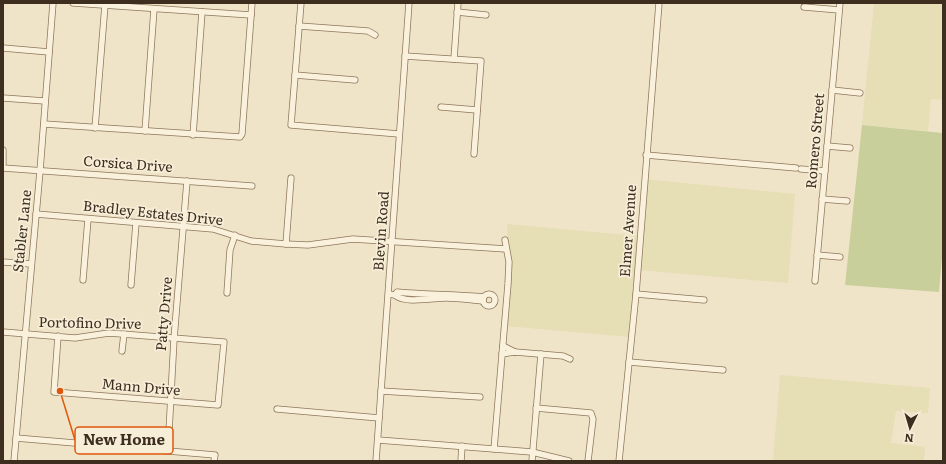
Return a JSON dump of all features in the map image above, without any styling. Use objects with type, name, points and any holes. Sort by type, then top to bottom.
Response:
[{"type":"street","name":"Stabler Lane","points":[[14,461],[40,171],[53,3]]},
{"type":"street","points":[[73,3],[251,15]]},
{"type":"street","points":[[44,124],[240,137],[242,134],[252,3]]},
{"type":"street","points":[[301,3],[291,125],[399,134]]},
{"type":"street","name":"Blevin Road","points":[[376,461],[381,391],[392,295],[393,242],[399,134],[409,3]]},
{"type":"street","points":[[454,59],[458,3]]},
{"type":"street","name":"Elmer Avenue","points":[[620,461],[636,294],[659,3]]},
{"type":"street","name":"Romero Street","points":[[815,281],[840,3]]},
{"type":"street","points":[[95,128],[105,5]]},
{"type":"street","points":[[804,6],[839,10]]},
{"type":"street","points":[[144,131],[154,9]]},
{"type":"street","points":[[193,135],[202,12]]},
{"type":"street","points":[[457,12],[486,15]]},
{"type":"street","points":[[299,26],[368,31],[374,35]]},
{"type":"street","points":[[3,48],[49,52]]},
{"type":"street","points":[[405,56],[481,61],[474,154]]},
{"type":"street","points":[[295,75],[355,80]]},
{"type":"street","points":[[832,90],[860,92]]},
{"type":"street","points":[[3,98],[45,101]]},
{"type":"street","points":[[441,107],[477,110]]},
{"type":"street","points":[[827,146],[850,148]]},
{"type":"street","points":[[3,150],[3,164]]},
{"type":"street","points":[[646,155],[825,171]]},
{"type":"street","name":"Corsica Drive","points":[[3,168],[67,174],[82,172],[252,186]]},
{"type":"street","points":[[286,244],[291,178]]},
{"type":"street","name":"Patty Drive","points":[[168,450],[174,338],[187,181]]},
{"type":"street","points":[[822,199],[847,202]]},
{"type":"street","name":"Bradley Estates Drive","points":[[36,214],[213,229],[251,240],[286,244],[308,245],[353,239],[506,249]]},
{"type":"street","points":[[83,280],[88,219]]},
{"type":"street","points":[[130,285],[136,223]]},
{"type":"street","points":[[227,293],[230,250],[235,235]]},
{"type":"street","points":[[494,449],[509,271],[505,240]]},
{"type":"street","points":[[817,255],[840,257]]},
{"type":"street","points":[[3,262],[31,264]]},
{"type":"street","points":[[636,294],[704,300]]},
{"type":"street","points":[[392,295],[398,298],[450,296],[484,299]]},
{"type":"street","name":"Portofino Drive","points":[[3,332],[75,338],[109,332],[224,342]]},
{"type":"street","points":[[122,351],[124,334]]},
{"type":"street","name":"Mann Drive","points":[[58,336],[54,392],[218,405],[224,342]]},
{"type":"street","points":[[503,346],[515,352]]},
{"type":"street","points":[[502,354],[515,352],[563,356],[570,359]]},
{"type":"street","points":[[532,461],[541,354]]},
{"type":"street","points":[[629,362],[723,370]]},
{"type":"street","points":[[381,391],[480,397]]},
{"type":"street","points":[[536,408],[591,413],[593,419],[588,461]]},
{"type":"street","points":[[277,409],[379,418]]},
{"type":"street","points":[[16,438],[215,455],[214,461]]},
{"type":"street","points":[[378,440],[532,452],[569,461]]},
{"type":"street","points":[[461,461],[462,446]]},
{"type":"shaded area","points":[[874,3],[943,3],[943,100],[931,99],[928,131],[862,125]]},
{"type":"shaded area","points":[[644,179],[795,194],[788,283],[637,270]]},
{"type":"shaded area","points":[[507,224],[638,236],[629,337],[505,326],[509,284]]},
{"type":"shaded area","points":[[780,375],[930,388],[928,413],[896,411],[891,443],[925,447],[924,461],[773,461]]},
{"type":"green space","points":[[862,125],[943,133],[943,246],[939,292],[845,285]]},
{"type":"place","name":"New Home","points":[[60,391]]}]
